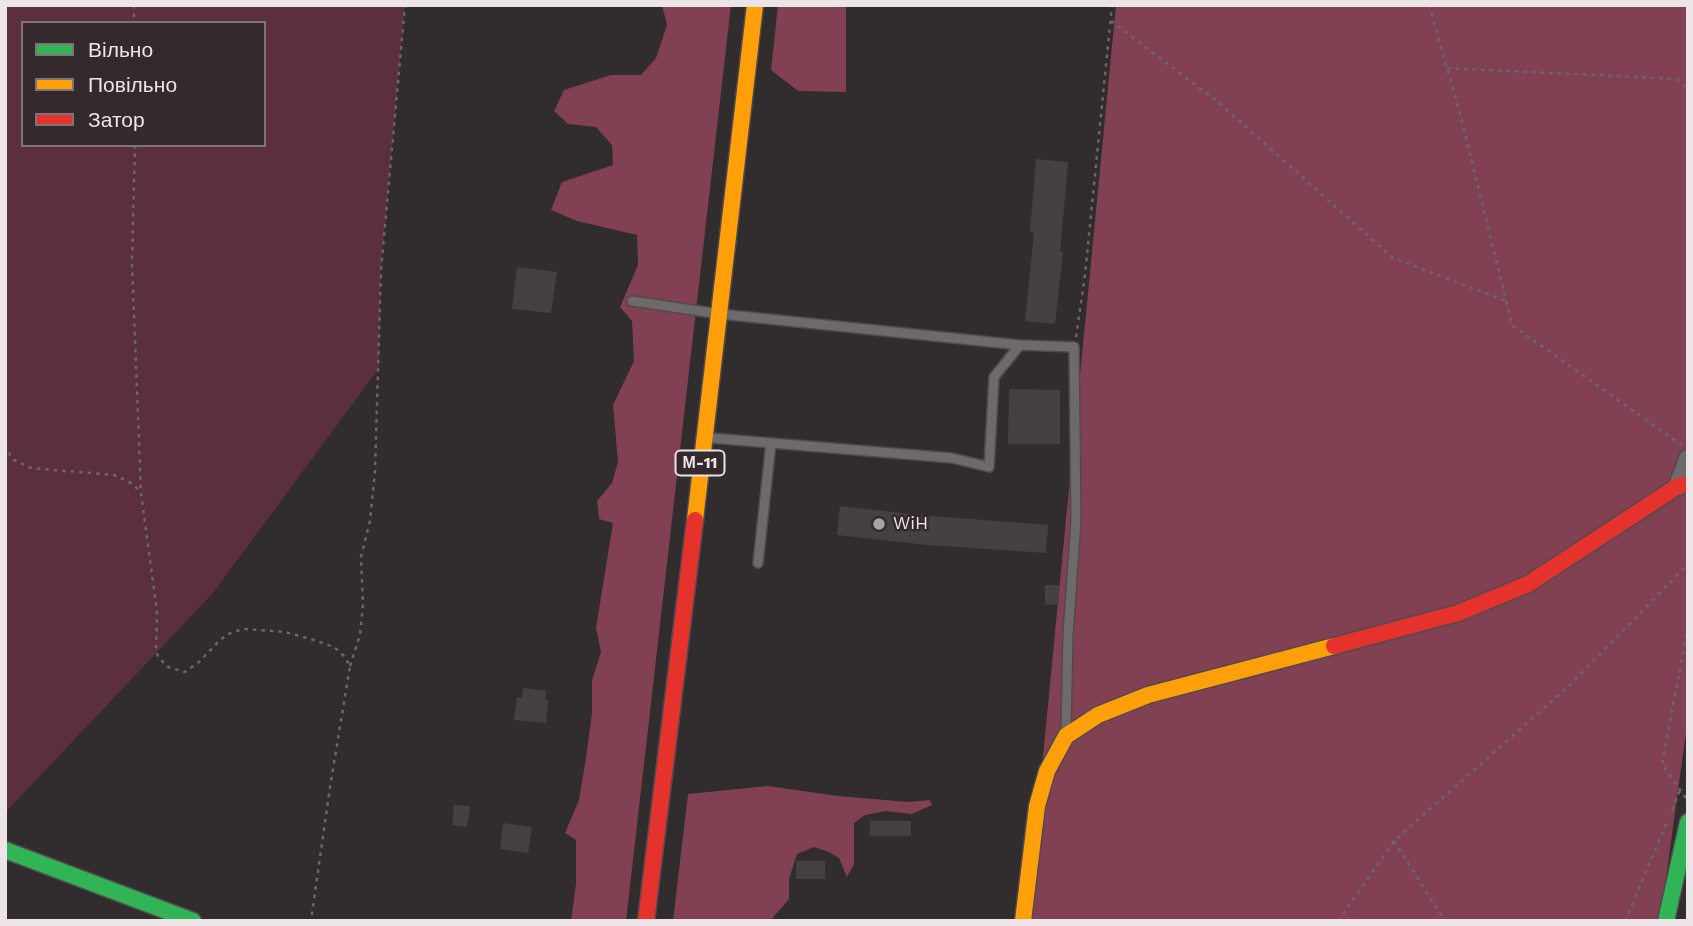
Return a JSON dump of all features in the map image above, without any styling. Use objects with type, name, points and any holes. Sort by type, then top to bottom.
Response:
[{"type":"main road","name":"М-11","points":[[646,921],[755,5]]},
{"type":"main road","points":[[1023,921],[1037,806],[1047,771],[1066,736],[1098,715],[1148,695],[1458,613],[1528,584],[1683,485]]},
{"type":"main road","points":[[1666,921],[1688,822]]},
{"type":"main road","points":[[5,850],[193,921]]},
{"type":"street","points":[[1683,485],[1688,459]]},
{"type":"lane","points":[[632,301],[720,314],[1020,345],[1074,347],[1076,520],[1068,635],[1066,736]]},
{"type":"lane","points":[[703,437],[952,458],[989,467],[995,377],[1020,345]]},
{"type":"lane","points":[[758,563],[771,443]]},
{"type":"path","points":[[311,921],[350,666],[360,635],[363,604],[360,557],[370,521],[375,471],[382,270],[405,5]]},
{"type":"path","points":[[1074,347],[1085,275],[1112,5]]},
{"type":"path","points":[[1429,5],[1512,326],[1688,449]]},
{"type":"path","points":[[1111,21],[1218,102],[1393,258],[1506,301]]},
{"type":"path","points":[[1447,68],[1677,79],[1688,90]]},
{"type":"path","points":[[135,147],[132,275],[141,493],[157,612],[156,649],[162,662],[176,671],[185,672],[220,640],[233,632],[245,628],[261,629],[285,632],[334,647],[345,656],[350,666]]},
{"type":"path","points":[[5,445],[6,453],[12,459],[31,468],[114,475],[133,484],[141,493]]},
{"type":"path","points":[[1338,921],[1394,842],[1571,684],[1688,564]]},
{"type":"path","points":[[1688,626],[1662,764],[1688,801]]},
{"type":"path","points":[[1625,921],[1680,790]]},
{"type":"path","points":[[1394,842],[1445,921]]},
{"type":"shaded area","points":[[5,5],[405,5],[381,270],[379,368],[213,593],[5,813]]},
{"type":"shaded area","points":[[662,5],[731,5],[626,921],[571,921],[576,884],[576,840],[565,833],[579,800],[586,758],[592,713],[592,680],[601,652],[596,628],[613,523],[599,519],[597,501],[612,483],[618,462],[613,405],[634,361],[632,321],[620,307],[638,265],[637,235],[577,221],[551,210],[562,182],[613,165],[612,145],[596,127],[568,124],[554,111],[564,90],[611,75],[641,75],[656,58],[667,25]]},
{"type":"shaded area","points":[[778,5],[846,5],[846,92],[798,91],[771,70]]},
{"type":"shaded area","points":[[1116,5],[1688,5],[1688,718],[1660,921],[1027,921]]},
{"type":"shaded area","points":[[768,786],[838,796],[908,802],[930,800],[932,805],[912,814],[886,811],[865,815],[854,823],[854,864],[847,877],[839,858],[829,852],[814,847],[797,854],[789,879],[789,899],[770,921],[673,921],[688,794]]},
{"type":"building","points":[[1036,159],[1068,162],[1060,252],[1063,252],[1055,324],[1025,321],[1034,233],[1030,232]]},
{"type":"building","points":[[517,267],[557,272],[551,313],[512,309]]},
{"type":"building","points":[[1009,389],[1060,390],[1060,444],[1008,444]]},
{"type":"building","points":[[840,506],[1048,525],[1046,553],[927,545],[837,535]]},
{"type":"building","points":[[1045,585],[1059,585],[1059,604],[1045,605]]},
{"type":"building","points":[[523,688],[546,691],[546,723],[514,720],[517,697],[522,698]]},
{"type":"building","points":[[454,805],[470,806],[467,827],[452,825]]},
{"type":"building","points":[[870,821],[911,821],[911,836],[870,836]]},
{"type":"building","points":[[503,823],[532,827],[528,853],[500,849]]},
{"type":"building","points":[[796,861],[825,861],[825,879],[796,879]]},
{"type":"traffic: fast","points":[[1666,921],[1688,822]]},
{"type":"traffic: fast","points":[[5,850],[193,921]]},
{"type":"traffic: slow","points":[[695,520],[755,5]]},
{"type":"traffic: slow","points":[[1023,921],[1037,806],[1047,771],[1066,736],[1098,715],[1148,695],[1334,646]]},
{"type":"traffic: jam","points":[[1334,646],[1458,613],[1528,584],[1678,486],[1688,484]]},
{"type":"traffic: jam","points":[[646,921],[695,520]]},
{"type":"place","name":"WiH","points":[[879,524]]}]
